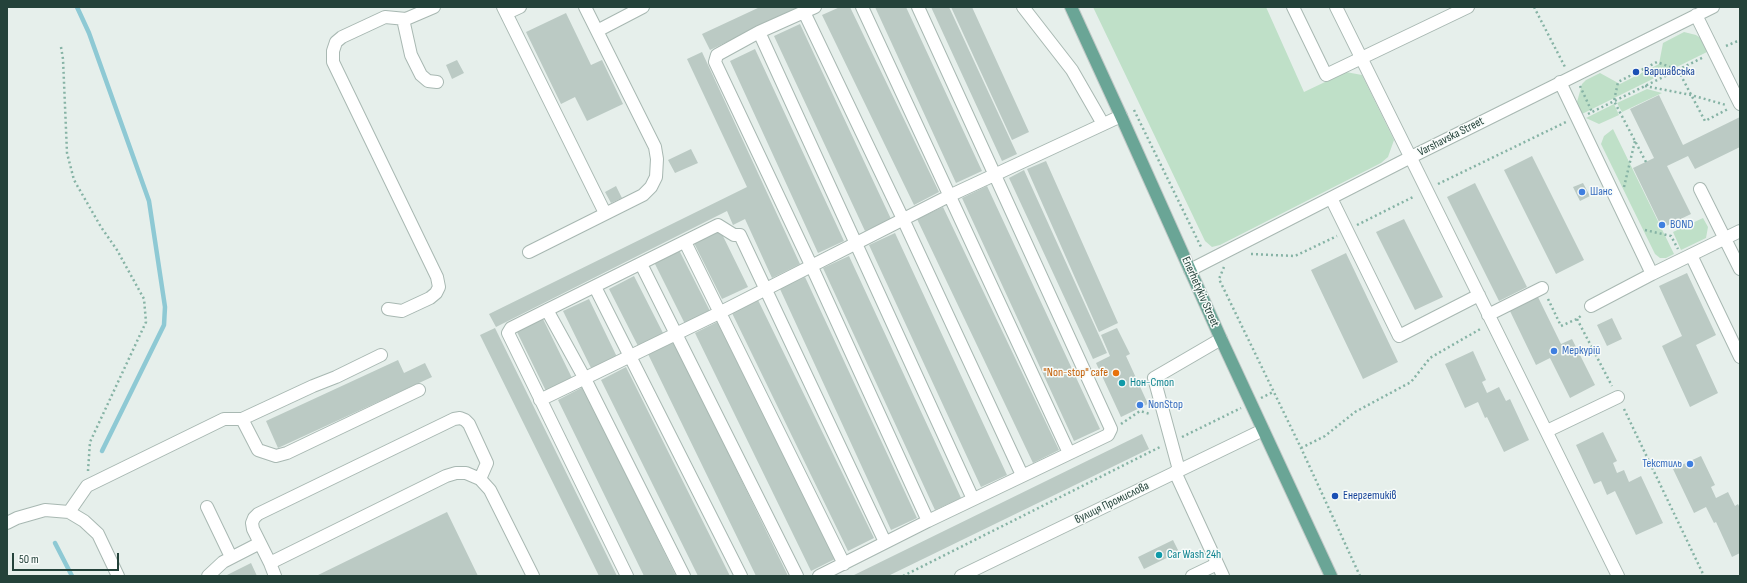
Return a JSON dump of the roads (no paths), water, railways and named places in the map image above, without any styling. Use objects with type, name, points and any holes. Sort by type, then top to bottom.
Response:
[{"type":"main road","name":"Enerhetykiv Street","points":[[1071,7],[1250,403],[1331,576]]},
{"type":"street","points":[[388,309],[402,311],[430,298],[436,293],[439,287],[437,277],[333,62],[333,51],[336,42],[342,37],[385,17],[403,19],[410,18],[434,7]]},
{"type":"street","points":[[520,7],[505,10],[605,214]]},
{"type":"street","points":[[529,252],[638,198],[647,192],[656,177],[657,159],[655,148],[586,7]]},
{"type":"street","points":[[597,31],[643,7]]},
{"type":"street","points":[[862,7],[1069,453]]},
{"type":"street","points":[[819,576],[885,542],[1110,433],[1110,426],[918,7]]},
{"type":"street","points":[[1023,7],[1072,70],[1103,124]]},
{"type":"street","points":[[1293,7],[1326,75],[1468,7]]},
{"type":"street","points":[[1336,7],[1618,576]]},
{"type":"street","name":"Varshavska Street","points":[[1190,270],[1560,82],[1713,7]]},
{"type":"street","points":[[928,521],[811,265],[715,62],[717,54],[759,32],[809,9],[903,219],[1022,475]]},
{"type":"street","points":[[1696,15],[1740,104]]},
{"type":"street","points":[[403,19],[411,55],[421,75],[428,81],[438,82]]},
{"type":"street","points":[[759,32],[973,499]]},
{"type":"street","points":[[1560,82],[1577,117],[1588,148],[1652,274]]},
{"type":"street","points":[[540,400],[719,313],[949,196],[1121,116]]},
{"type":"street","points":[[1700,189],[1740,268]]},
{"type":"street","points":[[1331,198],[1399,336],[1479,295]]},
{"type":"street","points":[[627,576],[508,333],[511,328],[718,225],[734,235],[740,235],[885,542]]},
{"type":"street","points":[[1591,306],[1740,231]]},
{"type":"street","points":[[685,242],[844,564]]},
{"type":"street","points":[[1687,257],[1740,357]]},
{"type":"street","points":[[641,264],[797,576]]},
{"type":"street","points":[[595,286],[742,576]]},
{"type":"street","points":[[1488,315],[1542,288]]},
{"type":"street","points":[[547,310],[585,379],[684,576]]},
{"type":"street","points":[[1221,339],[1154,378],[1177,471],[1223,576]]},
{"type":"street","points":[[69,512],[87,486],[224,419],[242,419],[382,355]]},
{"type":"street","points":[[242,419],[258,450],[276,456],[287,453],[419,390]]},
{"type":"street","points":[[1547,431],[1618,397]]},
{"type":"street","points":[[275,576],[252,523],[258,514],[454,419],[460,418],[469,424],[488,463],[480,479]]},
{"type":"street","name":"вулиця Промислова","points":[[961,576],[1263,430]]},
{"type":"street","points":[[270,563],[446,476],[456,473],[466,473],[480,479],[490,490],[533,576]]},
{"type":"street","points":[[207,507],[232,557]]},
{"type":"street","points":[[7,523],[17,518],[45,510],[69,512],[84,521],[98,534],[118,576]]},
{"type":"street","points":[[208,576],[223,562],[260,543]]},
{"type":"street","points":[[1192,576],[1217,564]]},
{"type":"waterway","points":[[77,7],[89,33],[149,201],[165,307],[164,325],[102,451]]},
{"type":"waterway","points":[[55,543],[72,576]]},
{"type":"place","name":"Варшавська","points":[[1636,72]]},
{"type":"place","name":"Шанс","points":[[1582,192]]},
{"type":"place","name":"BOND","points":[[1662,225]]},
{"type":"place","name":"Меркурій","points":[[1554,351]]},
{"type":"place","name":"\"Non-stop\" cafe","points":[[1116,373]]},
{"type":"place","name":"Нон-Стоп","points":[[1122,383]]},
{"type":"place","name":"NonStop","points":[[1140,405]]},
{"type":"place","name":"Текстиль","points":[[1690,464]]},
{"type":"place","name":"Енергетиків","points":[[1335,496]]},
{"type":"place","name":"Car Wash 24h","points":[[1159,555]]}]
